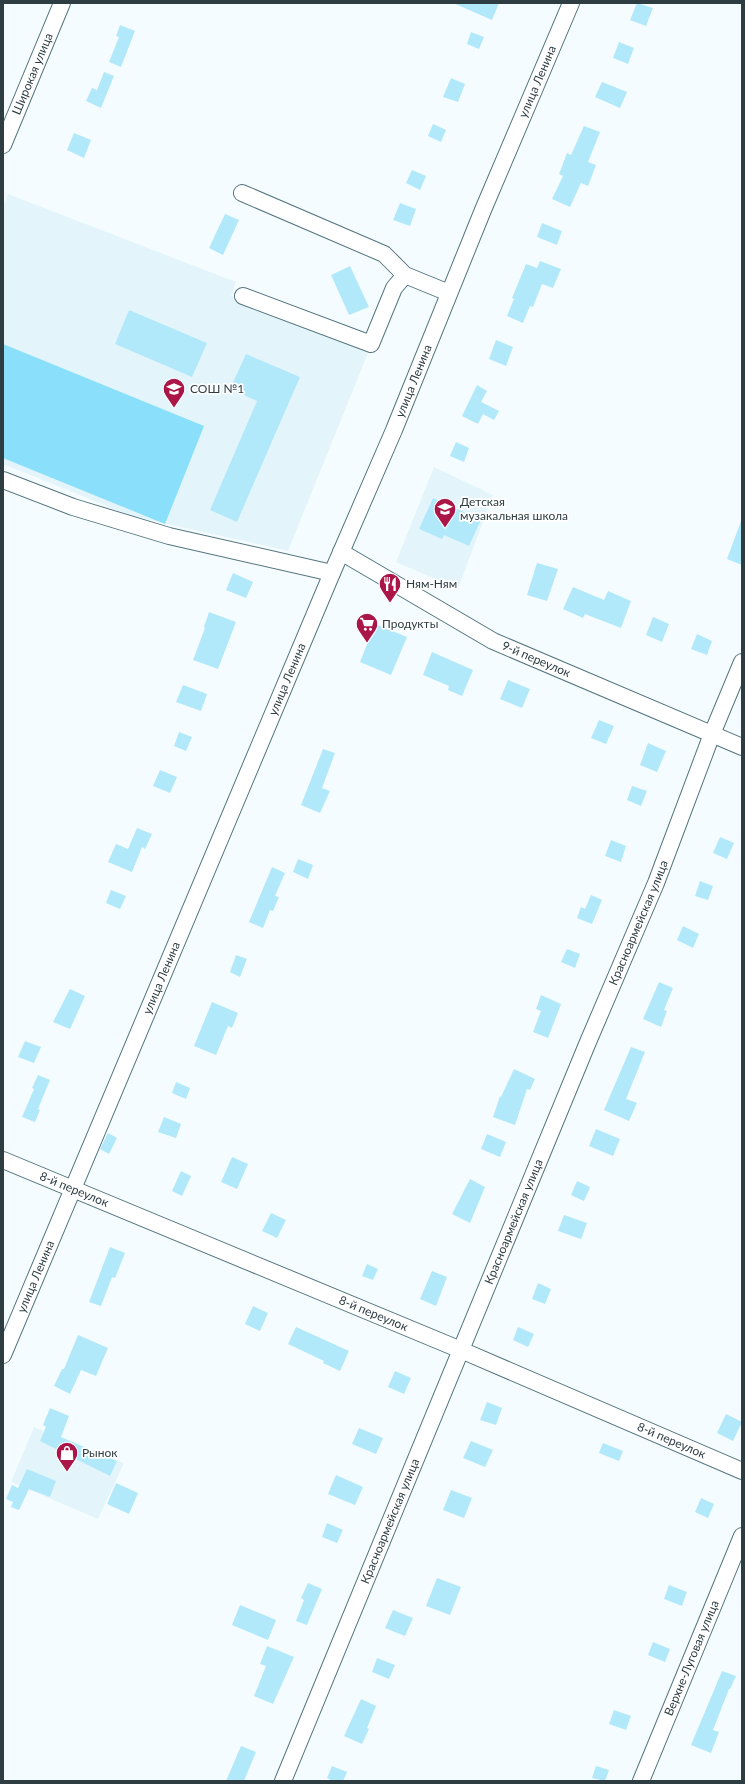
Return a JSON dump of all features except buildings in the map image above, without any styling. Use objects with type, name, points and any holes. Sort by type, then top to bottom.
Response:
[{"type":"street","name":"Широкая улица","points":[[3,145],[62,3]]},
{"type":"street","name":"улица Ленина","points":[[3,1355],[332,573],[394,430],[449,293],[571,3]]},
{"type":"street","points":[[242,193],[384,254],[405,275],[449,293]]},
{"type":"street","points":[[243,296],[371,344],[394,288],[405,275]]},
{"type":"street","points":[[3,480],[73,508],[169,536],[332,573]]},
{"type":"street","name":"9-й переулок","points":[[341,552],[493,641],[742,747]]},
{"type":"street","name":"Красноармейская улица","points":[[283,1781],[585,1049],[656,883],[712,734],[742,662]]},
{"type":"street","name":"8-й переулок","points":[[3,1160],[461,1350],[742,1471]]},
{"type":"street","name":"Верхне-Луговая улица","points":[[641,1781],[742,1536]]},
{"type":"shaded area","name":"СОШ №1","points":[[8,194],[236,282],[231,296],[368,353],[288,551],[132,516],[3,464],[3,207]]},
{"type":"shaded area","points":[[3,344],[204,426],[165,524],[3,458]]},
{"type":"shaded area","name":"Детская музакальная школа","points":[[434,467],[493,495],[458,589],[396,562]]},
{"type":"shaded area","name":"Рынок","points":[[34,1427],[124,1463],[98,1519],[11,1482]]},
{"type":"place","name":"СОШ №1","points":[[174,408]]},
{"type":"place","name":"Детская музакальная школа","points":[[445,528]]},
{"type":"place","name":"Ням-Ням","points":[[390,604]]},
{"type":"place","name":"Продукты","points":[[367,644]]},
{"type":"place","name":"Рынок","points":[[67,1472]]}]
